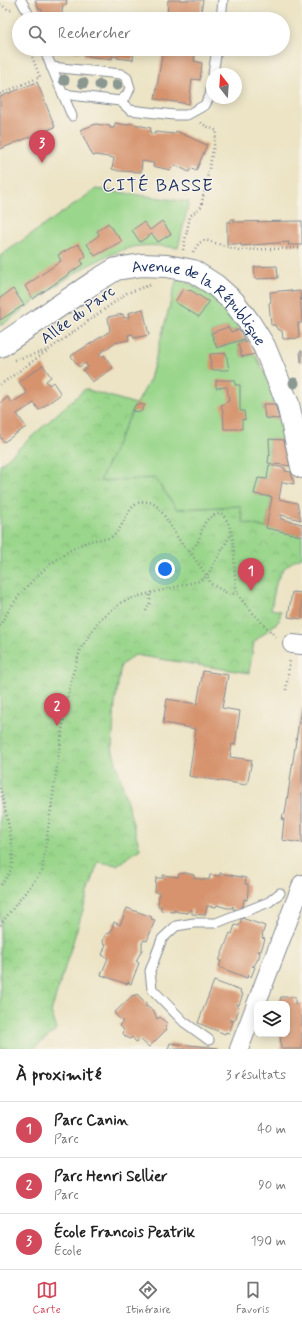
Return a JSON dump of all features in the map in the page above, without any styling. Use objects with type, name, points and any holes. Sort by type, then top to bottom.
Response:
[{"type":"street","name":"Avenue de la République","points":[[4,354],[96,281],[116,269],[142,265],[167,266],[193,272],[215,285],[234,302],[264,346],[288,404],[302,467]]},
{"type":"street","points":[[239,1049],[302,884]]},
{"type":"lane","points":[[21,0],[27,12]]},
{"type":"lane","points":[[222,12],[223,0]]},
{"type":"lane","points":[[47,56],[72,116]]},
{"type":"lane","points":[[214,68],[216,56]]},
{"type":"lane","points":[[51,67],[122,74],[127,78],[130,88],[127,95],[120,101]]},
{"type":"lane","points":[[63,94],[120,101],[130,110],[174,115],[188,114],[206,102]]},
{"type":"lane","points":[[209,1040],[184,1022],[152,989],[150,971],[162,939],[176,926],[194,923],[216,923],[269,902],[280,893]]},
{"type":"path","points":[[0,4],[9,10],[14,10],[15,12]]},
{"type":"path","points":[[0,94],[40,77],[32,56]]},
{"type":"path","points":[[182,255],[190,216],[201,207],[217,131],[202,124]]},
{"type":"path","points":[[191,257],[199,243],[205,240],[240,250],[302,248]]},
{"type":"path","name":"Allée du Parc","points":[[0,385],[127,293],[155,283]]},
{"type":"path","points":[[4,354],[50,349]]},
{"type":"path","points":[[0,626],[22,592],[55,560],[90,541],[111,537],[120,527],[129,510],[142,502],[150,502],[159,509],[182,546],[189,551],[211,584],[227,593],[237,594]]},
{"type":"path","points":[[189,551],[196,547],[204,522],[212,514],[221,513],[226,517],[231,534],[237,594],[283,643],[297,645],[286,690]]},
{"type":"path","points":[[0,926],[42,870],[66,704],[73,673],[81,648],[100,619],[122,602],[150,593],[199,581],[207,576],[231,534]]},
{"type":"path","points":[[146,611],[150,603],[150,593]]},
{"type":"path","points":[[0,788],[10,829],[12,857],[11,871],[0,887]]},
{"type":"green space","points":[[96,189],[189,202],[178,248],[162,246],[133,247],[98,260],[64,280],[0,326],[0,256]]},
{"type":"green space","points":[[177,278],[205,292],[221,304],[234,320],[239,329],[231,332],[228,327],[211,333],[217,348],[244,339],[248,340],[238,344],[242,357],[255,354],[269,381],[275,404],[263,405],[265,418],[279,419],[284,440],[269,439],[270,456],[268,463],[270,463],[267,479],[258,478],[255,494],[272,497],[266,528],[243,522],[240,506],[177,509],[155,478],[100,481],[124,428],[150,379]]},
{"type":"green space","points":[[85,389],[136,404],[101,481],[155,478],[177,509],[240,506],[243,522],[302,536],[302,557],[286,566],[278,578],[271,609],[281,611],[279,621],[254,642],[249,673],[135,655],[121,665],[115,704],[112,748],[140,849],[117,865],[98,862],[51,1012],[57,1029],[33,1049],[0,1049],[0,465]]},
{"type":"building","points":[[35,0],[67,0],[66,5],[63,5],[62,12],[42,12],[42,9],[39,9]]},
{"type":"building","points":[[168,0],[203,0],[201,12],[167,12]]},
{"type":"building","points":[[84,56],[112,56],[112,59]]},
{"type":"building","points":[[112,56],[133,56],[133,60],[117,58],[118,57]]},
{"type":"building","points":[[162,56],[195,56],[194,61],[202,63],[200,80],[192,79],[189,104],[155,99]]},
{"type":"building","points":[[37,82],[55,127],[0,149],[0,97]]},
{"type":"building","points":[[115,123],[128,125],[129,123],[151,128],[150,133],[155,134],[155,132],[175,134],[176,131],[207,145],[196,171],[191,168],[189,172],[175,165],[170,170],[153,166],[154,163],[142,161],[141,172],[119,171],[112,169],[114,158],[96,155],[93,156],[80,130],[96,124],[114,128]]},
{"type":"building","points":[[231,219],[234,219],[234,222],[302,221],[302,245],[288,245],[289,242],[241,246],[241,244],[227,244],[227,222],[231,222]]},
{"type":"building","points":[[162,221],[171,234],[158,242],[152,234],[140,242],[132,230],[144,222],[150,230]]},
{"type":"building","points":[[108,223],[122,241],[95,256],[87,244],[99,235],[97,231]]},
{"type":"building","points":[[78,244],[86,256],[81,260],[83,264],[33,299],[25,286],[61,261],[58,255]]},
{"type":"building","points":[[277,266],[278,278],[255,279],[254,267]]},
{"type":"building","points":[[13,289],[24,305],[0,320],[0,298]]},
{"type":"building","points":[[183,289],[192,291],[209,302],[199,317],[175,302]]},
{"type":"building","points":[[291,290],[292,292],[300,291],[302,323],[298,323],[299,338],[283,339],[282,331],[277,329],[275,325],[271,325],[269,303],[271,302],[270,292]]},
{"type":"building","points":[[143,309],[149,335],[134,338],[133,334],[128,335],[129,340],[114,343],[99,354],[101,357],[104,355],[113,368],[92,382],[83,370],[88,367],[85,363],[79,367],[71,356],[110,331],[108,317],[123,314],[124,318],[129,317],[128,313]]},
{"type":"building","points":[[228,327],[231,332],[239,329],[244,339],[217,348],[211,333]]},
{"type":"building","points":[[248,340],[255,354],[242,357],[238,344]]},
{"type":"building","points":[[300,351],[302,351],[302,363],[301,363]]},
{"type":"building","points":[[226,353],[229,370],[211,370],[210,354]]},
{"type":"building","points":[[43,365],[51,377],[46,381],[49,385],[53,382],[61,394],[39,410],[34,403],[17,414],[26,427],[4,442],[0,437],[0,403],[8,397],[12,403],[27,393],[19,382]]},
{"type":"building","points":[[216,380],[235,380],[235,385],[240,385],[240,411],[244,411],[245,420],[242,419],[242,429],[224,429],[223,411],[221,405],[229,401],[227,387],[216,388]]},
{"type":"building","points":[[136,404],[145,405],[141,412],[132,411]]},
{"type":"building","points":[[263,404],[275,404],[279,419],[265,418]]},
{"type":"building","points":[[269,439],[284,440],[290,466],[268,463],[269,455],[270,456]]},
{"type":"building","points":[[269,465],[285,468],[285,471],[291,472],[294,484],[282,482],[279,499],[297,503],[301,520],[281,515],[281,519],[302,524],[302,536],[266,528],[272,497],[254,494],[258,478],[267,479]]},
{"type":"building","points":[[292,592],[302,593],[302,619],[288,617]]},
{"type":"building","points":[[203,671],[228,675],[222,708],[240,711],[235,745],[232,744],[230,757],[252,760],[247,785],[189,776],[196,729],[163,723],[167,699],[197,704]]},
{"type":"building","points":[[301,707],[302,843],[282,840],[284,819],[282,820],[283,814],[285,814]]},
{"type":"building","points":[[185,873],[194,875],[194,878],[209,880],[210,875],[220,876],[220,873],[246,878],[245,884],[248,884],[247,900],[244,899],[241,910],[233,909],[233,906],[232,908],[227,908],[217,905],[216,907],[207,906],[205,915],[192,914],[192,909],[188,913],[175,911],[175,908],[174,912],[161,911],[161,906],[158,906],[159,893],[155,892],[156,878],[163,878],[163,875],[178,877],[179,874]]},
{"type":"building","points":[[127,908],[152,917],[151,919],[155,920],[147,941],[144,940],[142,943],[142,950],[136,961],[139,963],[131,984],[101,975],[108,958],[102,955],[106,944],[103,943],[104,937],[107,933],[110,934],[114,922],[120,925]]},
{"type":"building","points":[[242,918],[265,926],[262,938],[265,939],[261,951],[257,951],[260,952],[259,957],[254,966],[252,966],[255,967],[251,977],[248,975],[247,978],[219,967],[221,961],[219,961],[230,933],[232,934],[235,925],[239,926]]},
{"type":"building","points":[[214,981],[241,991],[240,993],[243,994],[239,1005],[236,1004],[239,1007],[236,1018],[234,1021],[230,1019],[230,1021],[233,1022],[229,1033],[226,1032],[225,1034],[198,1023]]},
{"type":"building","points":[[137,994],[147,1004],[145,1007],[146,1006],[154,1011],[157,1019],[160,1017],[168,1024],[165,1027],[167,1029],[149,1047],[140,1039],[136,1042],[132,1037],[130,1039],[125,1036],[122,1032],[124,1030],[119,1025],[123,1022],[114,1013],[133,995],[134,996]]},
{"type":"building","points":[[281,997],[295,997],[295,1004],[302,1003],[302,1049],[281,1049],[280,1037],[290,1037],[290,1001],[280,1001]]},
{"type":"building","points":[[170,1043],[218,1048],[218,1049],[168,1049]]},
{"type":"place","name":"École Francois Peatrik","points":[[42,163]]},
{"type":"place","name":"Parc Canin","points":[[251,591]]},
{"type":"place","name":"Parc Henri Sellier","points":[[57,726]]},
{"type":"district","name":"CITÉ BASSE","points":[[158,185]]}]
